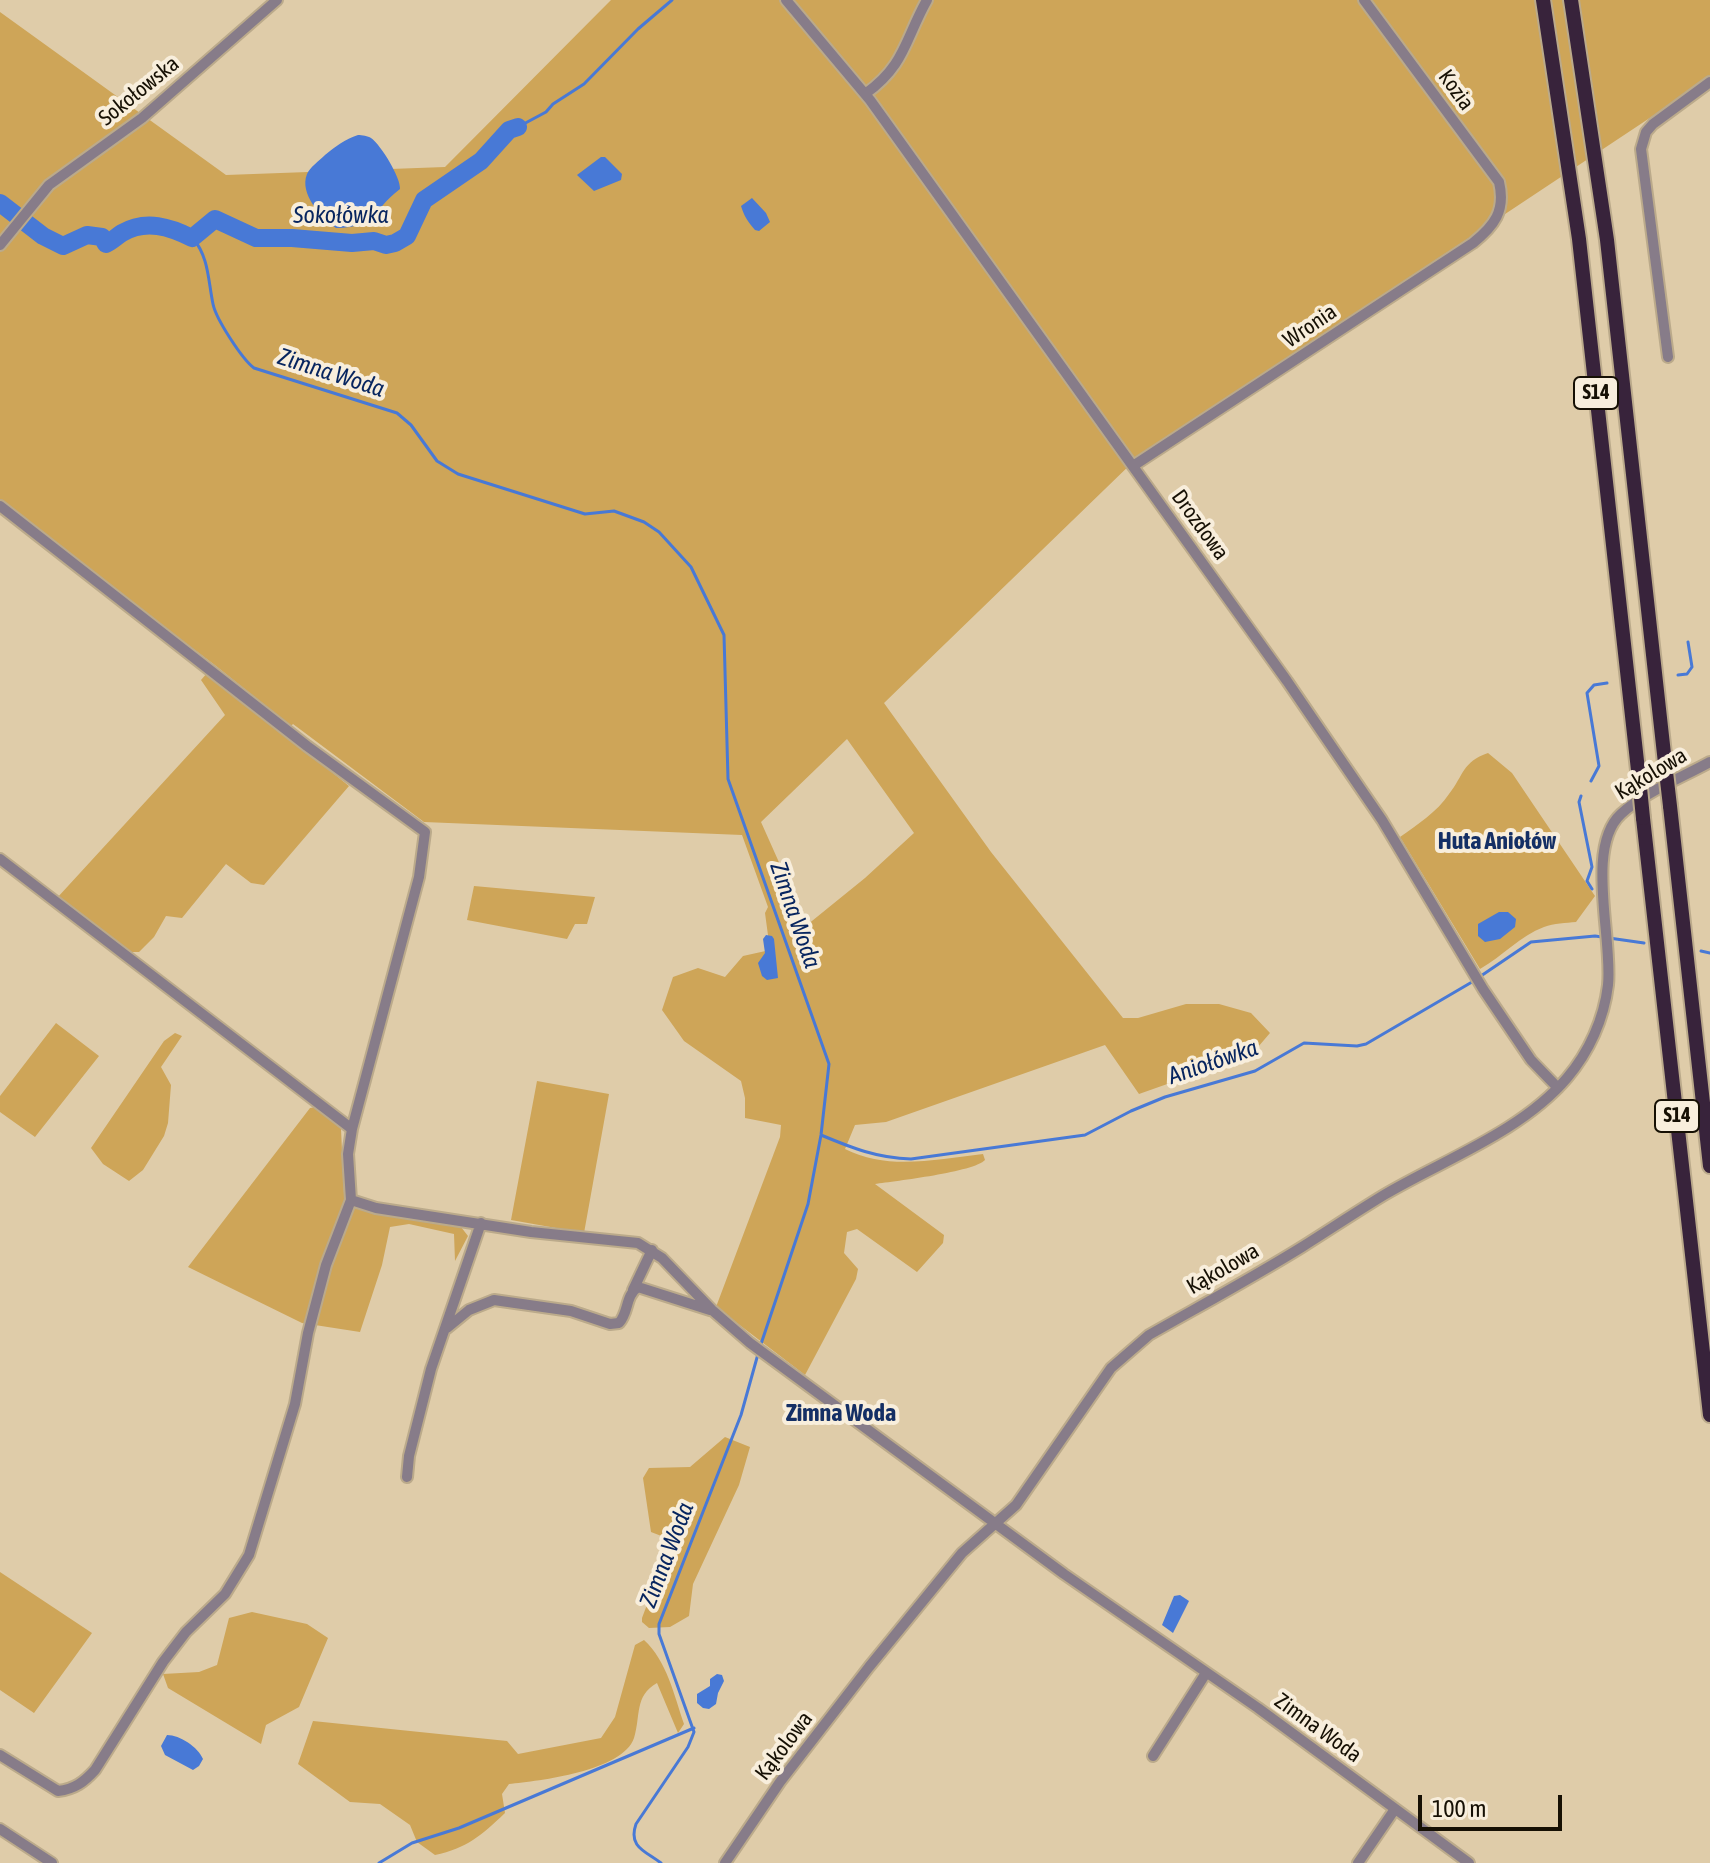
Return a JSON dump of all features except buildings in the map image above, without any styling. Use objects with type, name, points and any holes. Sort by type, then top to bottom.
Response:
[{"type":"highway","name":"S14","points":[[1543,0],[1579,239],[1710,1415]]},
{"type":"highway","name":"S14","points":[[1571,0],[1607,240],[1710,1166]]},
{"type":"street","name":"Sokołowska","points":[[0,245],[49,185],[142,118],[277,0]]},
{"type":"street","name":"Drozdowa","points":[[786,0],[865,94],[1363,789],[1531,1060],[1558,1088]]},
{"type":"street","points":[[865,94],[886,77],[901,59],[927,0]]},
{"type":"street","name":"Kozia","points":[[1364,0],[1499,182],[1501,210]]},
{"type":"street","points":[[1668,357],[1641,149],[1646,132],[1653,124],[1710,82]]},
{"type":"street","name":"Wronia","points":[[1133,466],[1473,243],[1488,231],[1501,210]]},
{"type":"street","points":[[0,506],[307,746],[425,832],[419,877],[352,1129],[348,1154],[351,1200],[326,1265],[308,1333],[295,1404],[244,1566],[225,1594],[176,1644],[85,1781],[69,1790],[58,1791],[0,1755]]},
{"type":"street","name":"Kąkolowa","points":[[725,1863],[780,1782],[878,1655],[962,1553],[1016,1505],[1111,1368],[1134,1346],[1385,1195],[1495,1136],[1558,1088],[1584,1055],[1605,1007],[1609,953],[1602,862],[1604,843],[1611,827],[1620,815],[1640,800],[1710,762]]},
{"type":"street","points":[[0,859],[352,1129]]},
{"type":"street","points":[[351,1200],[376,1208],[531,1232],[638,1243],[652,1250],[676,1270],[714,1312]]},
{"type":"street","points":[[407,1477],[409,1456],[429,1376],[481,1223]]},
{"type":"street","points":[[447,1328],[469,1310],[494,1300],[571,1311],[610,1324],[619,1323],[652,1250]]},
{"type":"street","points":[[633,1290],[643,1287],[714,1312]]},
{"type":"street","name":"Zimna Woda","points":[[714,1312],[750,1343],[1469,1863]]},
{"type":"street","points":[[1153,1756],[1206,1673]]},
{"type":"street","points":[[1358,1863],[1395,1809]]},
{"type":"street","points":[[0,1829],[52,1863]]},
{"type":"shaded area","points":[[611,0],[1710,0],[1710,78],[1136,459],[884,703],[991,852],[1123,1018],[1138,1018],[1186,1004],[1219,1004],[1251,1013],[1270,1033],[1252,1054],[1139,1094],[1105,1045],[886,1122],[855,1125],[845,1149],[861,1156],[913,1162],[983,1154],[985,1160],[951,1172],[875,1184],[944,1235],[943,1243],[917,1272],[857,1229],[847,1232],[844,1253],[858,1269],[856,1279],[805,1375],[716,1307],[780,1137],[781,1125],[745,1118],[741,1081],[684,1041],[662,1010],[673,977],[698,968],[725,977],[743,956],[770,950],[765,913],[768,907],[742,835],[424,822],[293,724],[291,726],[0,503],[0,12],[226,175],[445,167]],"holes":[[[847,739],[914,833],[807,925],[761,822]]]},
{"type":"shaded area","points":[[208,672],[349,786],[264,885],[251,883],[226,864],[182,918],[166,916],[154,937],[139,952],[128,952],[57,898],[225,715],[201,680]]},
{"type":"shaded area","points":[[1488,753],[1512,773],[1595,896],[1576,922],[1535,931],[1480,969],[1400,837],[1439,807],[1468,765]]},
{"type":"shaded area","points":[[474,886],[595,897],[587,924],[575,924],[567,939],[467,920]]},
{"type":"shaded area","points":[[56,1023],[99,1056],[35,1137],[0,1112],[0,1096]]},
{"type":"shaded area","points":[[175,1033],[182,1036],[161,1067],[171,1085],[164,1136],[143,1170],[129,1181],[103,1164],[91,1148],[164,1041]]},
{"type":"shaded area","points":[[537,1081],[609,1094],[584,1233],[511,1220]]},
{"type":"shaded area","points":[[316,1107],[341,1129],[344,1194],[353,1208],[461,1227],[468,1236],[455,1261],[454,1234],[409,1224],[390,1227],[382,1265],[360,1332],[302,1323],[188,1267],[310,1108]]},
{"type":"shaded area","points":[[725,1437],[750,1447],[739,1485],[693,1584],[689,1616],[670,1627],[649,1628],[642,1618],[669,1546],[664,1537],[651,1532],[643,1478],[649,1468],[690,1467]]},
{"type":"shaded area","points":[[0,1572],[92,1633],[34,1713],[0,1690]]},
{"type":"shaded area","points":[[252,1612],[307,1624],[328,1638],[299,1707],[266,1725],[261,1744],[168,1688],[163,1674],[199,1672],[217,1665],[229,1618]]},
{"type":"shaded area","points":[[644,1640],[659,1658],[673,1690],[684,1724],[678,1733],[657,1683],[641,1700],[634,1738],[627,1749],[614,1759],[579,1772],[509,1784],[502,1794],[505,1813],[481,1835],[456,1849],[435,1855],[417,1842],[410,1825],[380,1804],[350,1802],[298,1764],[313,1721],[507,1741],[518,1754],[601,1738],[615,1717],[635,1645]]},
{"type":"water","points":[[358,135],[371,138],[380,147],[394,170],[400,189],[367,221],[336,228],[318,211],[309,197],[305,182],[312,166],[344,141]]},
{"type":"water","points":[[605,157],[622,174],[621,180],[594,191],[577,175]]},
{"type":"water","points":[[752,198],[770,222],[759,231],[748,222],[741,206]]},
{"type":"water","points":[[1499,912],[1508,912],[1516,919],[1515,927],[1500,939],[1485,942],[1478,936],[1478,924]]},
{"type":"water","points":[[766,935],[774,939],[778,978],[767,980],[762,976],[758,963],[765,953],[763,939]]},
{"type":"water","points":[[1180,1595],[1189,1601],[1173,1633],[1162,1625],[1174,1596]]},
{"type":"water","points":[[717,1674],[722,1675],[724,1681],[716,1704],[709,1709],[703,1708],[697,1703],[697,1694],[710,1686],[710,1679]]},
{"type":"water","points":[[167,1735],[183,1739],[193,1746],[203,1759],[199,1766],[193,1770],[165,1755],[161,1746]]},
{"type":"waterway","name":"Sokołówka","points":[[518,127],[546,112],[584,84],[638,29],[672,0]]},
{"type":"waterway","name":"Sokołówka","points":[[0,203],[43,236],[63,246],[87,235],[102,237],[106,244],[140,226],[167,228],[192,238],[215,219],[256,238],[352,243],[374,241],[386,245],[407,236],[424,200],[481,161],[509,130],[518,127]]},
{"type":"waterway","name":"Zimna Woda","points":[[193,238],[205,261],[219,319],[254,368],[397,413],[411,425],[437,461],[458,474],[585,514],[614,511],[644,522],[659,532],[691,567],[724,635],[728,779],[829,1064],[821,1135],[808,1204],[760,1347]]},
{"type":"waterway","points":[[1678,675],[1687,674],[1692,667],[1688,642]]},
{"type":"waterway","points":[[1591,781],[1599,766],[1587,693],[1594,685],[1607,683]]},
{"type":"waterway","points":[[1581,796],[1579,802],[1592,867],[1587,881],[1592,889]]},
{"type":"waterway","name":"Aniołówka","points":[[821,1135],[865,1152],[911,1159],[1085,1135],[1165,1097],[1255,1071],[1304,1043],[1366,1044],[1472,982],[1531,942],[1595,936],[1644,943]]},
{"type":"waterway","name":"Aniołówka","points":[[1701,951],[1710,953]]},
{"type":"waterway","name":"Zimna Woda","points":[[661,1863],[636,1843],[636,1824],[688,1747],[694,1732],[659,1634],[659,1624],[741,1415],[758,1354]]},
{"type":"waterway","points":[[379,1863],[412,1843],[459,1828],[694,1728]]},
{"type":"district","name":"Huta Aniołów","points":[[1497,841]]},
{"type":"district","name":"Zimna Woda","points":[[841,1413]]}]
